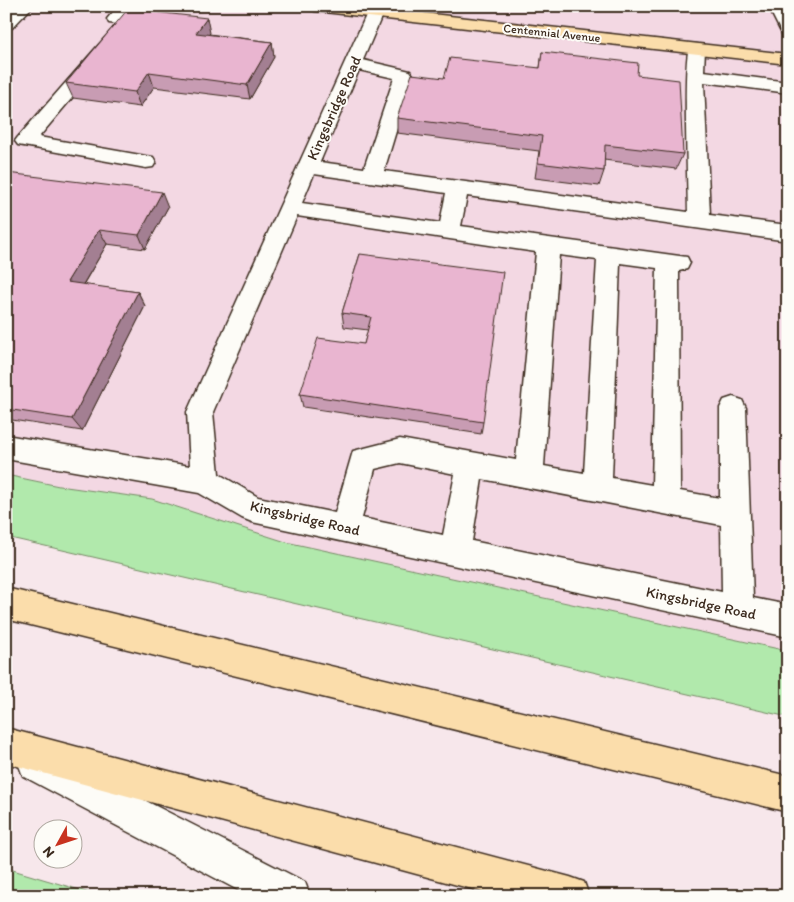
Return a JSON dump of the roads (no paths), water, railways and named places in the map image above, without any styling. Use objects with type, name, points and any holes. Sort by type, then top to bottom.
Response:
[{"type":"main road","name":"Centennial Avenue","points":[[316,6],[788,59]]},
{"type":"main road","name":"Centennial Avenue","points":[[442,6],[496,10],[788,44]]},
{"type":"main road","points":[[6,603],[788,794]]},
{"type":"main road","points":[[6,746],[570,896]]},
{"type":"street","points":[[126,6],[115,19],[129,21],[25,141],[146,162]]},
{"type":"street","points":[[776,6],[788,30]]},
{"type":"street","points":[[6,24],[18,7]]},
{"type":"street","name":"Kingsbridge Road","points":[[375,13],[200,412],[205,481],[252,509],[788,621]]},
{"type":"street","points":[[696,49],[699,221]]},
{"type":"street","points":[[353,63],[404,75],[372,176]]},
{"type":"street","points":[[695,75],[788,88]]},
{"type":"street","points":[[308,167],[788,233]]},
{"type":"street","points":[[449,232],[458,187]]},
{"type":"street","points":[[290,208],[548,246],[673,262],[666,501]]},
{"type":"street","points":[[529,475],[548,246]]},
{"type":"street","points":[[597,488],[609,254]]},
{"type":"street","points":[[732,408],[738,611]]},
{"type":"street","points":[[6,447],[205,481]]},
{"type":"street","points":[[345,528],[363,460],[400,451],[735,514]]},
{"type":"street","points":[[455,551],[472,464]]},
{"type":"street","points":[[6,746],[228,865],[291,896]]}]
